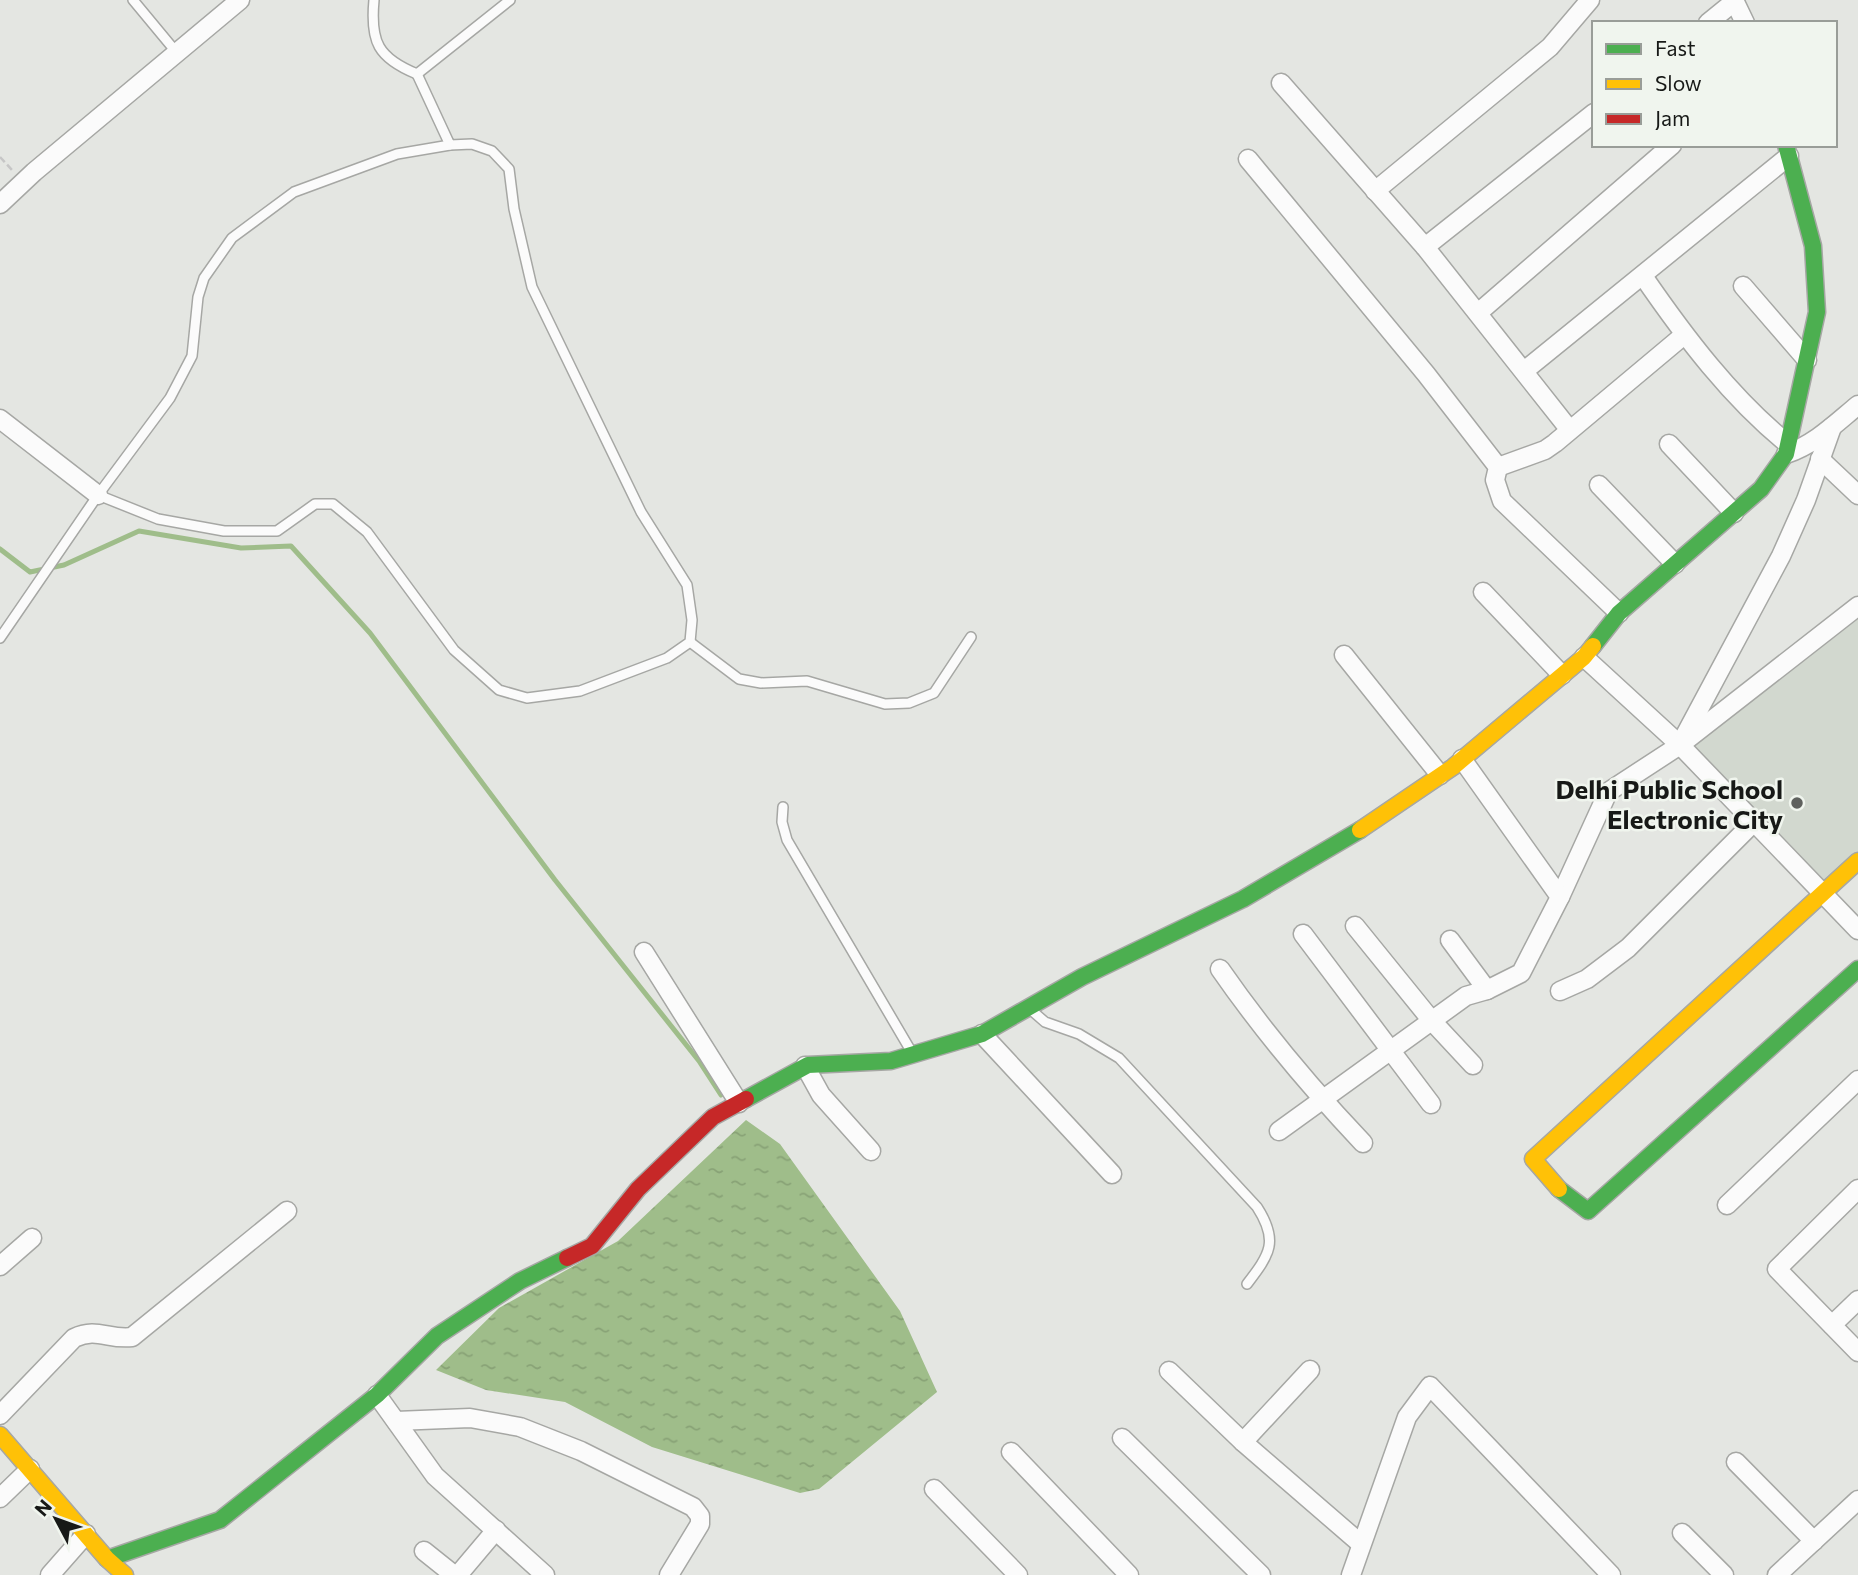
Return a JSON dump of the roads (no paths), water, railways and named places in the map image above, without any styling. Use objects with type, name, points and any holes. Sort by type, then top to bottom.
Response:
[{"type":"street","points":[[0,204],[34,172],[240,0]]},
{"type":"street","points":[[1375,191],[1550,47],[1590,0]]},
{"type":"street","points":[[1710,21],[1735,1],[1744,21]]},
{"type":"street","points":[[1281,83],[1425,247],[1569,429]]},
{"type":"street","points":[[1425,247],[1592,115]]},
{"type":"street","points":[[1478,313],[1670,147]]},
{"type":"street","points":[[107,1559],[220,1520],[377,1395],[437,1335],[520,1281],[592,1246],[638,1189],[713,1117],[805,1066],[891,1061],[982,1034],[1082,977],[1243,899],[1339,844],[1440,775],[1584,657],[1619,613],[1761,489],[1787,450],[1817,312],[1813,246],[1787,151],[1643,276],[1524,371]]},
{"type":"street","points":[[1248,159],[1426,374],[1498,467],[1496,480],[1502,501],[1619,613]]},
{"type":"street","points":[[1643,276],[1684,335],[1787,450],[1800,450],[1858,405]]},
{"type":"street","points":[[1743,286],[1807,359]]},
{"type":"street","points":[[1498,467],[1545,450],[1684,335]]},
{"type":"street","points":[[0,419],[99,495]]},
{"type":"street","points":[[1679,745],[1781,556],[1806,500],[1832,426]]},
{"type":"street","points":[[1669,444],[1734,513]]},
{"type":"street","points":[[1820,459],[1858,495]]},
{"type":"street","points":[[1598,485],[1675,564]]},
{"type":"street","points":[[1483,593],[1562,675]]},
{"type":"street","points":[[1279,1131],[1466,996],[1487,990],[1521,973],[1560,897],[1608,792],[1679,745],[1858,606]]},
{"type":"street","points":[[1344,656],[1440,775]]},
{"type":"street","points":[[1584,657],[1679,745],[1858,930]]},
{"type":"street","points":[[1462,759],[1560,897]]},
{"type":"street","points":[[1560,991],[1587,979],[1628,948],[1754,822]]},
{"type":"street","points":[[1858,861],[1533,1159],[1547,1179],[1566,1197],[1588,1211],[1858,969]]},
{"type":"street","points":[[1355,926],[1432,1021],[1473,1065]]},
{"type":"street","points":[[1303,934],[1431,1104]]},
{"type":"street","points":[[1450,940],[1487,990]]},
{"type":"street","points":[[644,952],[739,1103]]},
{"type":"street","points":[[1220,969],[1246,1006],[1322,1100],[1363,1143]]},
{"type":"street","points":[[982,1034],[1112,1174]]},
{"type":"street","points":[[805,1066],[821,1095],[871,1151]]},
{"type":"street","points":[[1727,1205],[1858,1080]]},
{"type":"street","points":[[1858,1189],[1777,1269],[1858,1352]]},
{"type":"street","points":[[0,1416],[74,1338],[88,1331],[118,1339],[132,1337],[287,1211]]},
{"type":"street","points":[[0,1266],[32,1238]]},
{"type":"street","points":[[1832,1325],[1858,1300]]},
{"type":"street","points":[[1243,1442],[1310,1370]]},
{"type":"street","points":[[1169,1371],[1243,1442],[1361,1544]]},
{"type":"street","points":[[1350,1575],[1407,1417],[1430,1386],[1611,1575]]},
{"type":"street","points":[[377,1395],[435,1476],[545,1575]]},
{"type":"street","points":[[396,1421],[470,1418],[520,1427],[581,1451],[693,1507],[700,1516],[700,1524],[669,1575]]},
{"type":"street","points":[[0,1436],[124,1575]]},
{"type":"street","points":[[1122,1438],[1261,1575]]},
{"type":"street","points":[[1011,1452],[1129,1575]]},
{"type":"street","points":[[1735,1462],[1814,1541]]},
{"type":"street","points":[[0,1498],[30,1469]]},
{"type":"street","points":[[934,1489],[1018,1575]]},
{"type":"street","points":[[1777,1575],[1858,1500]]},
{"type":"street","points":[[424,1551],[456,1575],[496,1531]]},
{"type":"street","points":[[1682,1533],[1724,1575]]},
{"type":"street","points":[[50,1575],[86,1534]]},
{"type":"lane","points":[[134,0],[177,53]]},
{"type":"lane","points":[[374,0],[371,22],[376,43],[394,65],[417,74],[450,145]]},
{"type":"lane","points":[[417,74],[510,0]]},
{"type":"lane","points":[[0,638],[99,495],[170,398],[192,356],[198,297],[204,278],[232,238],[294,192],[397,154],[472,144],[492,151],[509,169],[514,209],[532,288],[641,512],[687,585],[692,620],[690,642],[667,658],[580,691],[527,698],[499,690],[454,650],[367,532],[333,504],[316,504],[277,531],[225,531],[158,519],[99,495]]},
{"type":"lane","points":[[690,642],[739,679],[761,683],[807,681],[886,704],[909,703],[934,693],[971,637]]},
{"type":"lane","points":[[783,807],[782,822],[787,840],[912,1054]]},
{"type":"lane","points":[[1029,1007],[1045,1023],[1079,1034],[1119,1058],[1257,1207],[1267,1223],[1271,1246],[1264,1262],[1247,1284]]},
{"type":"water","points":[[746,1120],[780,1144],[900,1311],[937,1392],[819,1489],[800,1493],[652,1447],[565,1402],[486,1390],[436,1370],[499,1308],[618,1241]]},
{"type":"waterway","points":[[0,549],[30,572],[64,565],[139,531],[241,548],[291,546],[370,633],[555,880],[699,1061],[721,1095]]},
{"type":"place","name":"Delhi Public School Electronic City","points":[[1797,803]]}]
